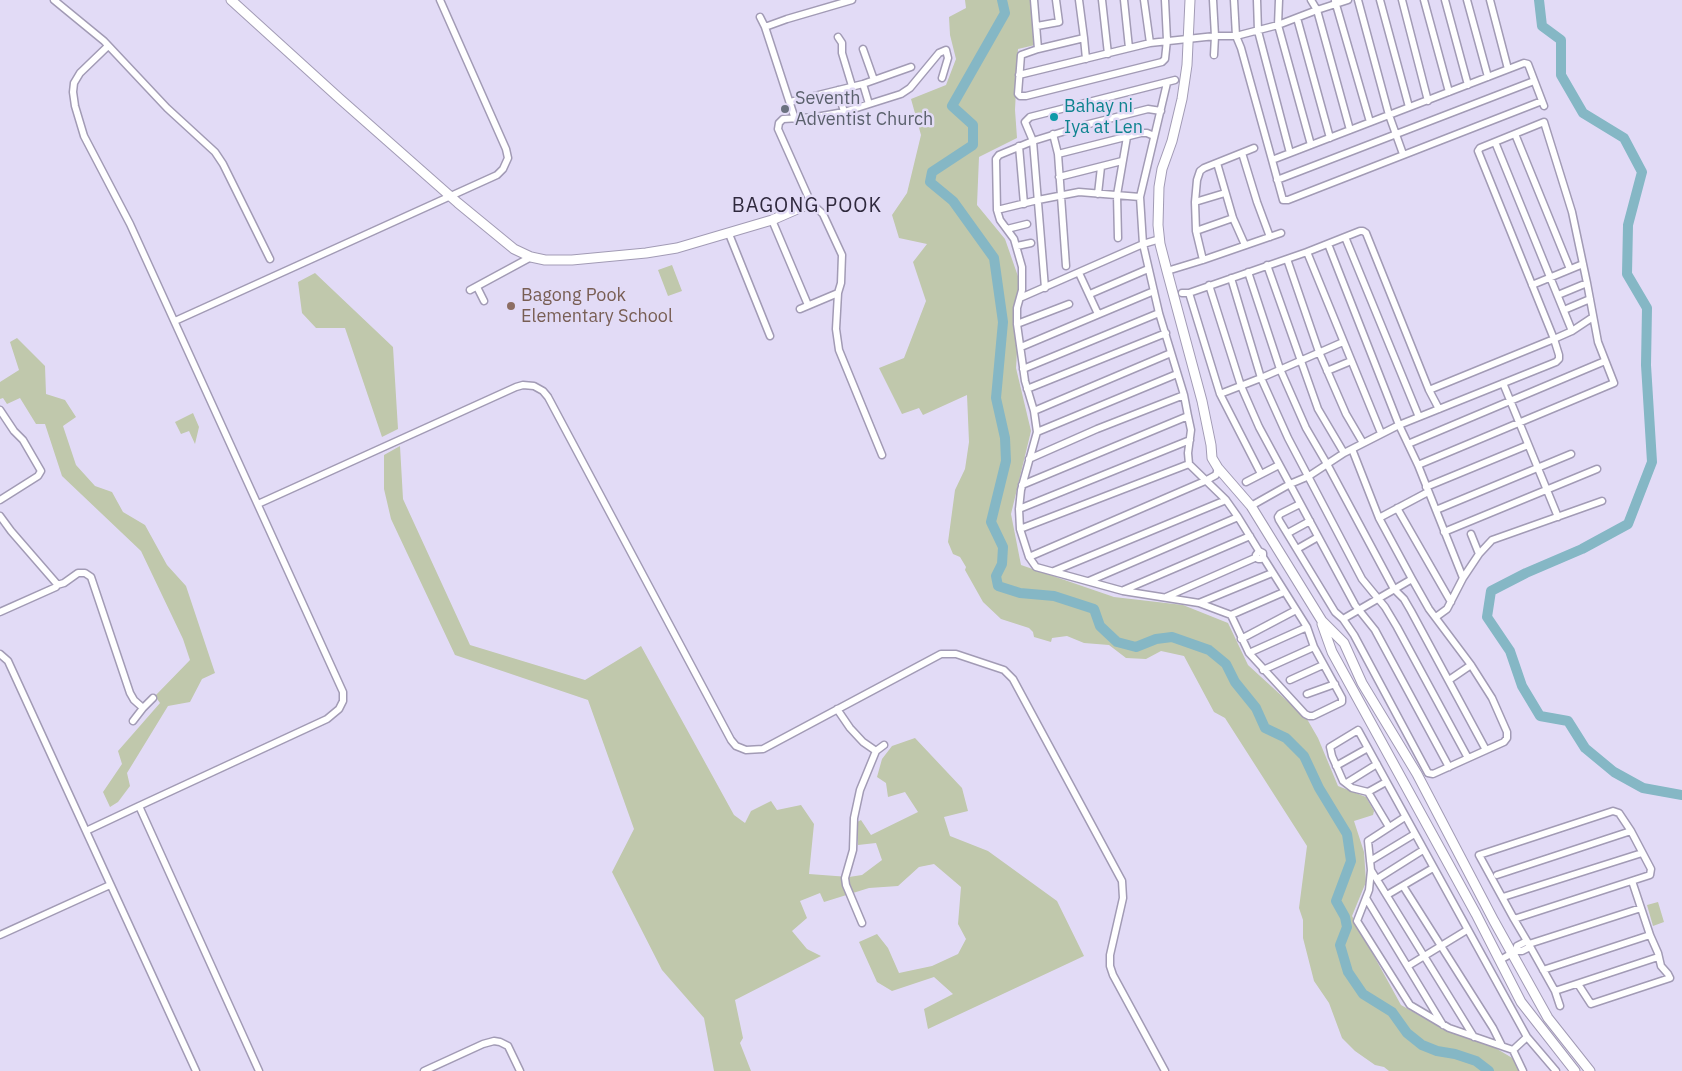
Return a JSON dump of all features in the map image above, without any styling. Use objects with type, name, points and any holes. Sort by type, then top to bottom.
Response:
[{"type":"street","points":[[54,0],[108,46],[167,108],[215,152],[223,164],[270,259]]},
{"type":"street","points":[[231,0],[338,98],[450,196],[514,249],[531,257],[545,260],[572,260],[677,248],[772,220],[811,203]]},
{"type":"street","points":[[175,321],[499,173],[505,166],[508,155],[506,148],[440,0]]},
{"type":"street","points":[[765,27],[852,0]]},
{"type":"street","points":[[1034,0],[1038,49]]},
{"type":"street","points":[[1037,26],[1059,22],[1056,0]]},
{"type":"street","points":[[1079,0],[1086,59]]},
{"type":"street","points":[[1102,0],[1108,54]]},
{"type":"street","points":[[1124,0],[1129,48]]},
{"type":"street","points":[[1144,0],[1150,43]]},
{"type":"street","points":[[1084,38],[1021,55],[1018,94],[1026,96],[1162,62],[1167,40],[1165,0]]},
{"type":"street","points":[[1190,0],[1189,38],[1182,99],[1172,141],[1162,169],[1159,187],[1158,225],[1167,271],[1202,401],[1212,458],[1218,468],[1251,506],[1322,621],[1344,643],[1362,683],[1417,774],[1548,1018],[1590,1071]]},
{"type":"street","points":[[1212,0],[1215,36],[1214,55]]},
{"type":"street","points":[[1234,0],[1236,36],[1241,48],[1277,180],[1283,200],[1285,201],[1404,154],[1543,104],[1526,63],[1272,160]]},
{"type":"street","points":[[1257,0],[1258,31],[1290,153]]},
{"type":"street","points":[[1279,0],[1278,25],[1311,145]]},
{"type":"street","points":[[1311,0],[1317,10],[1350,130]]},
{"type":"street","points":[[1019,76],[1150,43],[1189,38],[1236,36],[1258,31],[1336,2],[1348,0]]},
{"type":"street","points":[[1358,0],[1389,114],[1404,154]]},
{"type":"street","points":[[1380,0],[1409,108]]},
{"type":"street","points":[[1402,0],[1428,100]]},
{"type":"street","points":[[1424,0],[1449,92]]},
{"type":"street","points":[[1445,0],[1468,85]]},
{"type":"street","points":[[1467,0],[1488,77]]},
{"type":"street","points":[[1490,0],[1508,69]]},
{"type":"street","points":[[1336,2],[1370,122]]},
{"type":"street","points":[[760,17],[795,119]]},
{"type":"street","points":[[1297,18],[1330,138]]},
{"type":"street","points":[[838,36],[842,43],[842,53],[852,86]]},
{"type":"street","points":[[86,831],[327,719],[336,713],[341,706],[343,696],[341,684],[175,321],[130,224],[87,142],[75,106],[74,83],[80,73],[108,46]]},
{"type":"street","points":[[863,49],[874,80]]},
{"type":"street","points":[[882,455],[839,350],[836,329],[842,255],[823,214],[811,203],[778,129],[779,123],[783,120],[844,112],[901,94],[910,88],[939,52],[946,50],[948,58],[942,78]]},
{"type":"street","points":[[790,102],[863,84],[911,67]]},
{"type":"street","points":[[1045,288],[1033,141],[1025,122],[1030,117],[1175,80]]},
{"type":"street","points":[[1277,180],[1534,81]]},
{"type":"street","points":[[1167,82],[1140,197],[1143,244],[1148,269],[1159,313],[1184,395],[1191,430],[1188,453],[1189,464],[1226,500],[1238,517],[1259,555],[1307,627],[1314,647],[1335,684],[1342,702],[1313,716],[1305,714],[1249,653],[1231,615]]},
{"type":"street","points":[[863,84],[869,104]]},
{"type":"street","points":[[838,90],[844,112]]},
{"type":"street","points":[[1161,111],[1148,109],[1097,121],[1019,146],[999,155],[996,159],[997,210],[1000,220],[1014,239],[1022,267],[1022,290],[1017,308],[1017,324],[1023,369],[1034,411],[1037,432],[1022,484],[1019,509],[1020,530],[1029,557],[1036,567],[1123,590],[1199,603],[1231,615],[1284,592]]},
{"type":"street","points":[[1251,506],[1290,484],[1309,476],[1344,453],[1399,424],[1558,361],[1559,355],[1554,339],[1478,152],[1479,148],[1544,122],[1572,212],[1598,342],[1614,383],[1418,465]]},
{"type":"street","points":[[1058,154],[1147,133],[1154,136]]},
{"type":"street","points":[[1053,134],[1058,154],[1066,266]]},
{"type":"street","points":[[1515,134],[1570,269]]},
{"type":"street","points":[[1118,238],[1117,195],[1127,137]]},
{"type":"street","points":[[1495,142],[1572,331]]},
{"type":"street","points":[[1019,146],[1024,204]]},
{"type":"street","points":[[1203,260],[1196,231],[1195,202],[1197,180],[1200,171],[1254,148]]},
{"type":"street","points":[[1242,153],[1256,202],[1270,236]]},
{"type":"street","points":[[1059,176],[1122,161]]},
{"type":"street","points":[[1217,163],[1233,218],[1245,245]]},
{"type":"street","points":[[1098,194],[1100,167]]},
{"type":"street","points":[[997,210],[1079,192],[1140,197]]},
{"type":"street","points":[[1195,202],[1225,192]]},
{"type":"street","points":[[1196,231],[1233,218]]},
{"type":"street","points":[[772,220],[808,305]]},
{"type":"street","points":[[1007,229],[1027,224]]},
{"type":"street","points":[[1261,474],[1220,394],[1186,293],[1307,252],[1362,230],[1366,233],[1429,390],[1439,409]]},
{"type":"street","points":[[1167,271],[1281,233]]},
{"type":"street","points":[[728,234],[770,336]]},
{"type":"street","points":[[1345,237],[1419,417]]},
{"type":"street","points":[[1020,298],[1143,244],[1160,239]]},
{"type":"street","points":[[1017,246],[1031,243]]},
{"type":"street","points":[[1328,244],[1399,424],[1418,465],[1463,578]]},
{"type":"street","points":[[1307,252],[1381,433]]},
{"type":"street","points":[[484,301],[474,288],[531,257]]},
{"type":"street","points":[[1287,258],[1318,352],[1346,414],[1363,443]]},
{"type":"street","points":[[1532,286],[1583,264]]},
{"type":"street","points":[[1267,265],[1318,409],[1344,453]]},
{"type":"street","points":[[1090,294],[1148,269]]},
{"type":"street","points":[[1248,272],[1280,369],[1306,428],[1395,590],[1407,605],[1449,680],[1486,750]]},
{"type":"street","points":[[1079,273],[1098,314]]},
{"type":"street","points":[[1231,278],[1261,378],[1288,438],[1362,579],[1385,607],[1397,627],[1468,758]]},
{"type":"street","points":[[1558,295],[1587,283]]},
{"type":"street","points":[[1209,285],[1241,386],[1259,427],[1355,605],[1375,630],[1449,767]]},
{"type":"street","points":[[1021,347],[1154,292]]},
{"type":"street","points":[[800,309],[838,293]]},
{"type":"street","points":[[1564,310],[1590,299]]},
{"type":"street","points":[[1017,324],[1069,304]]},
{"type":"street","points":[[1023,369],[1159,313]]},
{"type":"street","points":[[1429,390],[1572,331],[1593,317]]},
{"type":"street","points":[[1027,389],[1166,332]]},
{"type":"street","points":[[1220,394],[1343,342]]},
{"type":"street","points":[[1034,411],[1171,353]]},
{"type":"street","points":[[1327,371],[1351,361]]},
{"type":"street","points":[[1408,444],[1605,361]]},
{"type":"street","points":[[1037,432],[1177,374]]},
{"type":"street","points":[[1503,383],[1558,517]]},
{"type":"street","points":[[258,504],[516,387],[527,385],[537,387],[548,397],[733,743],[746,750],[763,749],[944,653],[956,654],[1008,672],[1122,882],[1123,898],[1110,955],[1110,966],[1165,1071]]},
{"type":"street","points":[[1029,459],[1096,429],[1184,395]]},
{"type":"street","points":[[0,410],[42,471],[38,476],[0,500]]},
{"type":"street","points":[[1022,484],[1188,416]]},
{"type":"street","points":[[1019,509],[1190,440]]},
{"type":"street","points":[[1380,518],[1427,490],[1528,445]]},
{"type":"street","points":[[1300,504],[1278,516],[1335,612],[1343,619],[1362,650],[1427,772],[1433,774],[1504,742],[1507,735],[1492,698],[1471,664],[1436,617],[1412,579],[1380,518],[1352,449]]},
{"type":"street","points":[[1436,510],[1571,454]]},
{"type":"street","points":[[1020,530],[1189,464]]},
{"type":"street","points":[[1246,482],[1279,465]]},
{"type":"street","points":[[1029,557],[1205,481],[1216,475],[1218,468]]},
{"type":"street","points":[[1444,532],[1597,469]]},
{"type":"street","points":[[1054,571],[1226,500]]},
{"type":"street","points":[[1436,617],[1447,609],[1463,578],[1479,554],[1492,540],[1602,501]]},
{"type":"street","points":[[1398,508],[1451,602]]},
{"type":"street","points":[[0,516],[57,585]]},
{"type":"street","points":[[1089,581],[1238,517]]},
{"type":"street","points":[[1288,533],[1310,520]]},
{"type":"street","points":[[1471,534],[1479,554]]},
{"type":"street","points":[[1123,590],[1250,536]]},
{"type":"street","points":[[1296,549],[1318,537]]},
{"type":"street","points":[[1165,597],[1259,555]]},
{"type":"street","points":[[0,612],[62,584],[78,573],[85,573],[91,577],[130,693],[134,700],[143,708]]},
{"type":"street","points":[[1199,603],[1272,574]]},
{"type":"street","points":[[1343,619],[1412,579]]},
{"type":"street","points":[[1241,639],[1296,610]]},
{"type":"street","points":[[1322,621],[1332,652],[1521,1002],[1575,1071]]},
{"type":"street","points":[[1249,653],[1307,627]]},
{"type":"street","points":[[1263,670],[1314,647]]},
{"type":"street","points":[[0,654],[8,661],[196,1071]]},
{"type":"street","points":[[1449,680],[1471,664]]},
{"type":"street","points":[[1290,680],[1323,665]]},
{"type":"street","points":[[1307,694],[1335,684]]},
{"type":"street","points":[[133,721],[153,698]]},
{"type":"street","points":[[837,709],[850,728],[863,742],[876,751]]},
{"type":"street","points":[[1386,782],[1368,792],[1352,788],[1343,781],[1330,747],[1358,730],[1527,1037],[1556,1071]]},
{"type":"street","points":[[862,923],[846,885],[845,878],[853,850],[857,800],[876,751],[884,745]]},
{"type":"street","points":[[1336,766],[1368,748]]},
{"type":"street","points":[[1348,782],[1377,764]]},
{"type":"street","points":[[1368,792],[1388,827]]},
{"type":"street","points":[[138,806],[259,1071]]},
{"type":"street","points":[[1514,919],[1650,875],[1651,869],[1618,812],[1613,811],[1479,855],[1514,919],[1555,991],[1560,1006]]},
{"type":"street","points":[[1405,817],[1368,841],[1372,870],[1474,1037]]},
{"type":"street","points":[[1497,875],[1630,831]]},
{"type":"street","points":[[1370,861],[1413,835]]},
{"type":"street","points":[[1377,880],[1424,850]]},
{"type":"street","points":[[1503,897],[1642,853]]},
{"type":"street","points":[[1387,895],[1433,868]]},
{"type":"street","points":[[1372,870],[1369,890],[1357,921],[1410,1005],[1443,1025],[1513,1050],[1523,1071]]},
{"type":"street","points":[[1578,984],[1591,1004],[1669,979],[1670,976],[1661,966],[1632,881]]},
{"type":"street","points":[[0,935],[110,885]]},
{"type":"street","points":[[1403,886],[1493,1028],[1502,1046]]},
{"type":"street","points":[[1366,898],[1443,1025]]},
{"type":"street","points":[[1500,960],[1514,952],[1517,946],[1529,944],[1641,908]]},
{"type":"street","points":[[1408,966],[1467,930]]},
{"type":"street","points":[[1543,970],[1650,934]]},
{"type":"street","points":[[1555,991],[1658,957]]},
{"type":"street","points":[[1513,1050],[1527,1037]]},
{"type":"street","points":[[424,1071],[482,1044],[494,1041],[508,1046],[520,1071]]},
{"type":"green space","points":[[965,0],[1031,0],[1035,45],[1018,49],[1015,110],[1017,138],[979,157],[977,205],[1005,239],[1021,285],[1016,368],[1031,431],[1011,514],[1021,565],[1114,597],[1183,605],[1228,623],[1248,665],[1307,719],[1318,738],[1338,786],[1366,797],[1374,811],[1373,815],[1354,821],[1364,852],[1366,882],[1352,916],[1401,1005],[1445,1030],[1492,1046],[1514,1059],[1520,1071],[1389,1071],[1384,1067],[1375,1065],[1355,1051],[1342,1038],[1329,1003],[1314,981],[1303,938],[1303,920],[1299,908],[1307,846],[1225,718],[1214,712],[1184,656],[1161,651],[1146,659],[1126,658],[1109,645],[1084,643],[1067,636],[1052,638],[1051,642],[1034,637],[1033,632],[1029,628],[1001,619],[983,602],[960,557],[953,554],[948,542],[955,490],[965,469],[969,442],[967,395],[923,415],[919,408],[902,414],[879,368],[904,358],[926,301],[913,262],[927,244],[899,238],[892,215],[907,193],[921,135],[911,99],[946,85],[956,59],[950,35],[949,17],[966,8]]},
{"type":"green space","points":[[672,265],[682,291],[668,296],[658,270]]},
{"type":"green space","points":[[315,273],[393,347],[398,429],[382,437],[345,328],[316,328],[302,313],[298,282]]},
{"type":"green space","points":[[17,338],[45,366],[46,394],[65,400],[76,417],[63,426],[76,465],[95,486],[112,492],[123,512],[145,525],[167,565],[186,586],[215,673],[202,679],[190,702],[168,706],[127,773],[130,786],[118,802],[110,807],[103,792],[122,764],[118,751],[160,703],[155,696],[190,660],[183,639],[141,551],[62,476],[45,424],[36,424],[20,398],[7,404],[3,398],[0,399],[0,382],[19,370],[10,342]]},
{"type":"green space","points":[[193,413],[199,427],[195,444],[189,431],[181,434],[175,422]]},
{"type":"green space","points":[[400,446],[403,499],[470,645],[585,680],[641,646],[734,815],[745,823],[751,811],[771,801],[777,810],[801,805],[814,824],[809,874],[849,877],[862,875],[882,860],[876,843],[858,845],[857,822],[861,820],[871,835],[918,812],[905,792],[888,797],[886,783],[877,777],[882,759],[892,746],[915,738],[962,788],[968,811],[944,817],[950,836],[988,851],[1057,901],[1084,956],[928,1029],[924,1009],[953,994],[934,977],[892,991],[877,982],[859,942],[877,934],[888,948],[899,973],[932,966],[958,954],[966,939],[958,924],[961,887],[934,864],[919,867],[898,886],[869,888],[824,902],[820,893],[800,901],[807,918],[792,931],[807,949],[821,956],[735,1000],[743,1038],[740,1043],[751,1071],[714,1071],[704,1018],[662,970],[612,872],[634,829],[588,700],[455,655],[391,519],[384,489],[384,455]]},
{"type":"green space","points":[[1658,902],[1664,922],[1653,926],[1647,905]]},
{"type":"waterway","points":[[1002,0],[1005,13],[952,106],[973,125],[973,145],[932,172],[930,182],[953,201],[994,258],[1003,322],[996,398],[1005,438],[1006,461],[991,522],[1003,547],[1002,564],[996,576],[998,586],[1020,593],[1054,596],[1094,609],[1100,626],[1117,642],[1136,647],[1156,639],[1172,637],[1209,650],[1226,664],[1235,682],[1256,708],[1265,728],[1286,738],[1304,756],[1319,788],[1347,834],[1351,861],[1336,901],[1345,917],[1347,927],[1340,945],[1348,972],[1363,994],[1392,1012],[1407,1033],[1422,1045],[1476,1061],[1489,1071]]},
{"type":"waterway","points":[[1539,0],[1542,26],[1561,40],[1561,75],[1583,113],[1624,138],[1642,172],[1628,225],[1627,274],[1647,308],[1646,365],[1652,462],[1628,524],[1582,549],[1526,573],[1491,591],[1487,617],[1510,651],[1522,686],[1540,716],[1568,721],[1585,748],[1614,772],[1643,788],[1682,795]]},
{"type":"place","name":"Seventh Adventist Church","points":[[785,109]]},
{"type":"place","name":"Bahay ni Iya at Len","points":[[1054,117]]},
{"type":"place","name":"Bagong Pook Elementary School","points":[[511,306]]},
{"type":"district","name":"BAGONG POOK","points":[[807,206]]}]
